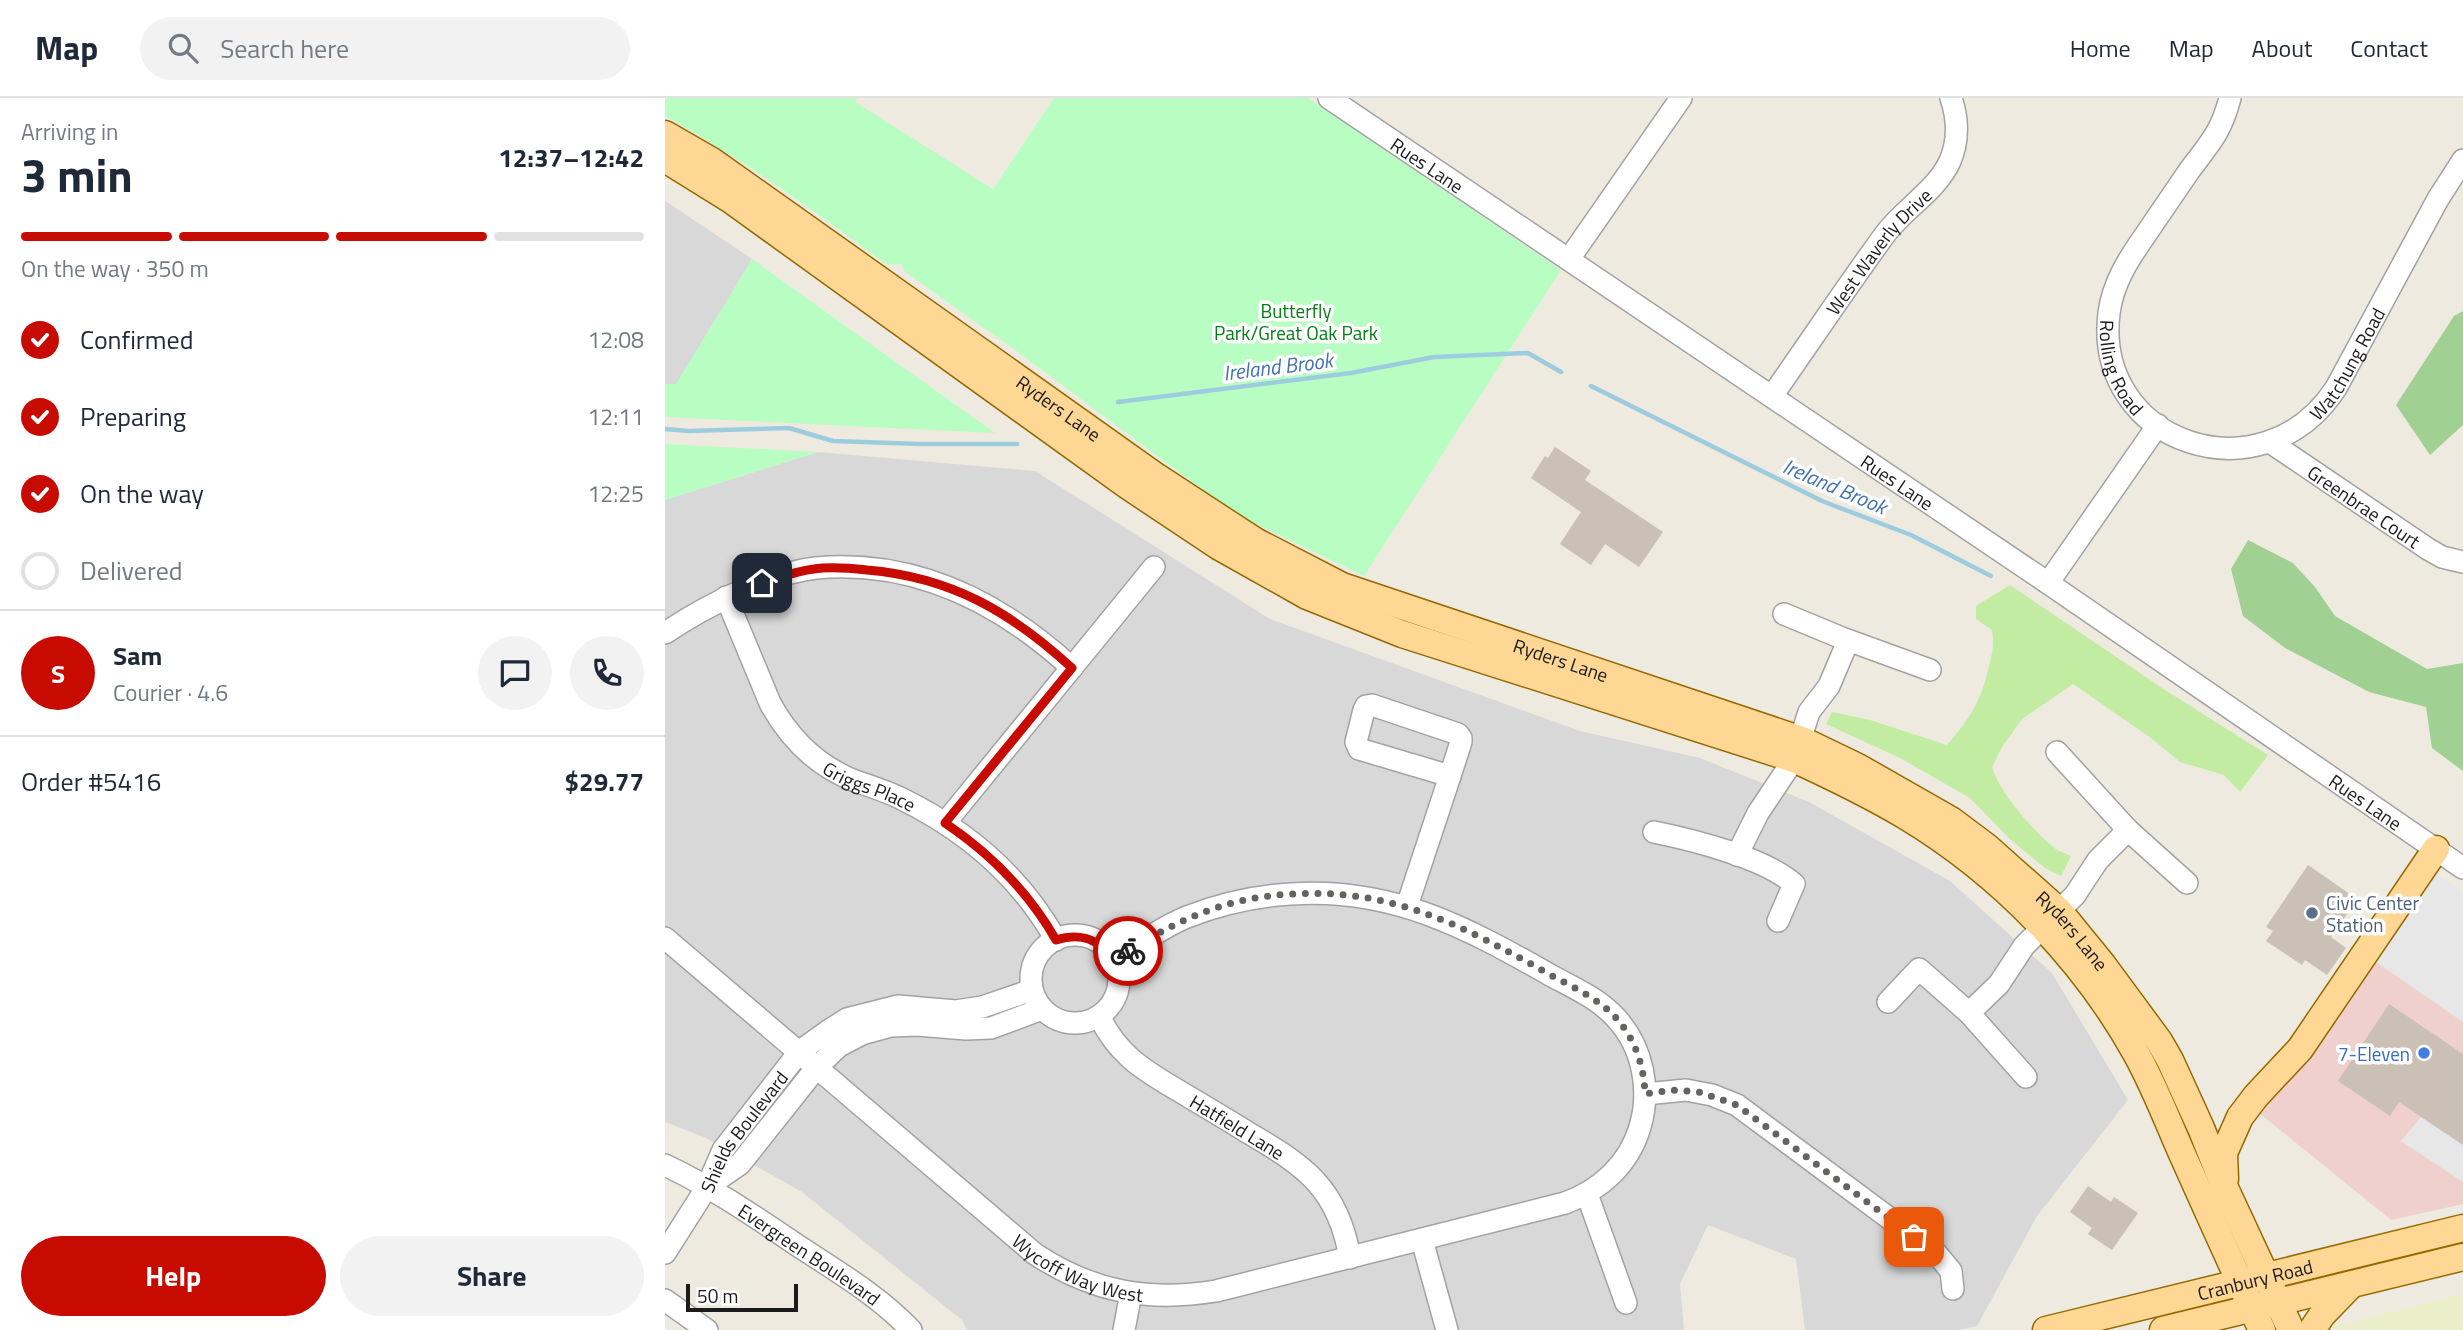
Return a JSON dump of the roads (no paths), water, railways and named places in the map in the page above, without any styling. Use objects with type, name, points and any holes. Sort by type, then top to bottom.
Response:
[{"type":"main road","name":"Ryders Lane","points":[[665,134],[712,161],[1157,477],[1255,541],[1342,586],[1798,750]]},
{"type":"main road","name":"Ryders Lane","points":[[665,159],[731,201],[1128,486],[1218,545],[1307,596],[1402,634],[1858,766],[1951,820],[1987,848],[2051,919],[2103,965],[2159,1041],[2186,1093],[2225,1188],[2291,1330]]},
{"type":"main road","points":[[2225,1188],[2224,1153],[2240,1117],[2300,1049],[2435,849]]},
{"type":"main road","name":"Ryders Lane","points":[[2051,919],[2136,1054],[2257,1319]]},
{"type":"main road","name":"Cranbury Road","points":[[2046,1330],[2463,1228]]},
{"type":"main road","name":"Cranbury Road","points":[[2163,1330],[2257,1319],[2278,1302],[2463,1257]]},
{"type":"main road","points":[[2312,1330],[2322,1315],[2351,1285]]},
{"type":"street","name":"Rues Lane","points":[[1329,98],[2048,583],[2463,868]]},
{"type":"street","points":[[1569,259],[1681,98]]},
{"type":"street","name":"West Waverly Drive","points":[[1772,396],[1888,230],[1941,175],[1949,162],[1957,131],[1951,98]]},
{"type":"street","name":"Rolling Road","points":[[2048,583],[2158,425],[2131,398],[2119,376],[2109,340],[2111,301],[2125,266],[2216,136],[2229,98]]},
{"type":"street","name":"Watchung Road","points":[[2158,425],[2193,443],[2217,448],[2243,448],[2270,442],[2302,426],[2329,398],[2438,199],[2463,160]]},
{"type":"street","name":"Greenbrae Court","points":[[2270,442],[2428,549],[2442,557],[2463,562]]},
{"type":"street","points":[[945,823],[1154,567]]},
{"type":"street","points":[[665,633],[726,597],[762,583],[815,568],[849,568],[917,578],[971,597],[1011,618],[1039,638],[1072,668]]},
{"type":"street","name":"Griggs Place","points":[[726,597],[770,703],[778,718],[799,743],[824,765],[838,773],[899,797],[945,823],[999,864],[1041,914],[1056,940]]},
{"type":"street","points":[[1784,614],[1930,670]]},
{"type":"street","points":[[1737,855],[1758,813],[1798,750],[1809,712],[1829,686],[1848,640]]},
{"type":"street","points":[[1114,960],[1185,918],[1255,898],[1328,893],[1407,906],[1450,776],[1461,742],[1461,738],[1458,734],[1372,705],[1366,706],[1356,741],[1359,749],[1450,776]]},
{"type":"street","points":[[2057,752],[2128,831],[2187,883]]},
{"type":"street","points":[[1969,1013],[1999,984],[2024,946],[2075,895],[2098,860],[2128,831]]},
{"type":"street","points":[[1654,832],[1696,841],[1785,876],[1794,884],[1778,920]]},
{"type":"street","name":"Wycoff Way West","points":[[665,938],[1035,1254],[1098,1286],[1168,1297],[1216,1292],[1565,1203],[1587,1194],[1615,1172],[1629,1153],[1643,1119],[1643,1071],[1630,1038],[1617,1018],[1599,1003],[1498,945],[1407,906]]},
{"type":"street","points":[[1083,936],[1106,949],[1114,960],[1119,985],[1115,997],[1099,1016],[1088,1021],[1063,1022],[1037,1000],[1031,975],[1035,961],[1044,948],[1056,940],[1083,936]]},
{"type":"street","points":[[1888,1002],[1919,968],[1969,1013],[2026,1077]]},
{"type":"street","name":"Shields Boulevard","points":[[706,1187],[723,1150],[800,1051],[847,1019],[898,1006],[956,1011],[1037,1000]]},
{"type":"street","name":"Shields Boulevard","points":[[706,1187],[740,1164],[817,1067],[839,1046],[862,1034],[891,1026],[991,1028],[1037,1000]]},
{"type":"street","name":"Hatfield Lane","points":[[1099,1016],[1113,1043],[1146,1071],[1300,1164],[1321,1187],[1337,1213],[1350,1258]]},
{"type":"street","points":[[1645,1094],[1672,1090],[1699,1092],[1748,1112],[1936,1254],[1951,1271],[1953,1289]]},
{"type":"street","name":"Evergreen Boulevard","points":[[665,1165],[706,1187],[863,1289],[893,1311],[911,1330]]},
{"type":"street","points":[[665,1253],[706,1187]]},
{"type":"street","points":[[1587,1194],[1626,1303]]},
{"type":"street","points":[[1422,1240],[1447,1330]]},
{"type":"street","points":[[1124,1330],[1131,1293]]},
{"type":"street","points":[[665,1300],[707,1330]]},
{"type":"waterway","name":"Ireland Brook","points":[[1118,402],[1351,373],[1434,357],[1528,353],[1561,372]]},
{"type":"waterway","name":"Ireland Brook","points":[[1591,386],[1822,501],[1911,535],[1991,576]]},
{"type":"waterway","name":"Ireland Brook","points":[[665,429],[689,431],[789,428],[833,441],[1017,444]]},
{"type":"place","name":"Civic Center Station","points":[[2312,913]]},
{"type":"place","name":"7-Eleven","points":[[2424,1053]]},
{"type":"park label","name":"Butterfly Park/Great Oak Park","points":[[1296,321]]}]
